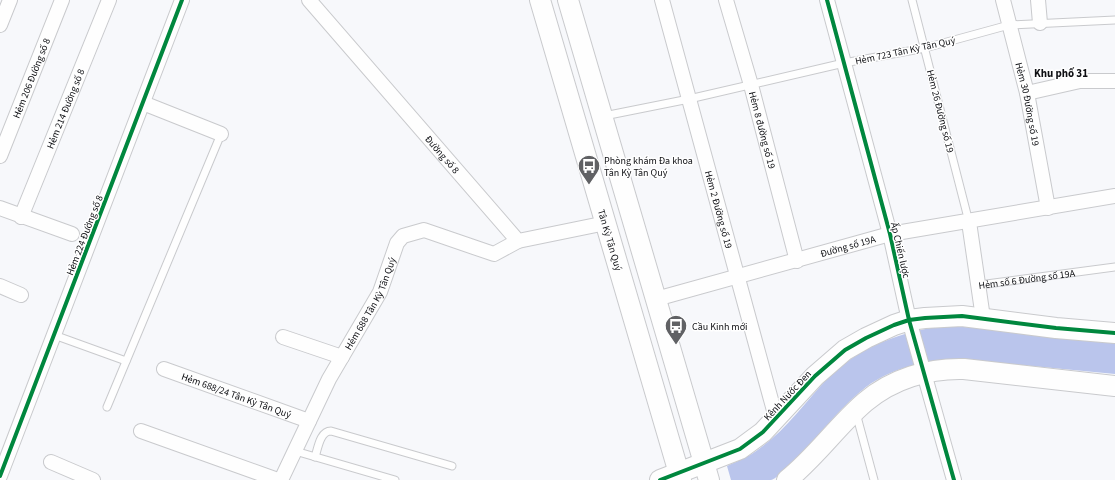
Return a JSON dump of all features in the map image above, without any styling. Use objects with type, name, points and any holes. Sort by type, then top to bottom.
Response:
[{"type":"main road","name":"Tân Kỳ Tân Quý","points":[[540,0],[680,476]]},
{"type":"main road","points":[[568,0],[707,472]]},
{"type":"main road","name":"Kênh Nước Đen","points":[[660,480],[707,472],[752,442],[815,376],[845,350],[880,331],[911,326],[949,316],[983,318],[1056,328],[1115,332]]},
{"type":"main road","points":[[796,475],[855,411],[874,395],[922,369],[964,369],[1115,386]]},
{"type":"street","points":[[0,25],[10,0]]},
{"type":"street","name":"Hẻm 206 Đường số 8","points":[[0,156],[62,0]]},
{"type":"street","name":"Hẻm 214 Đường số 8","points":[[21,217],[109,0]]},
{"type":"street","name":"Hẻm 224 Đường số 8","points":[[0,476],[3,458],[54,335],[182,0]]},
{"type":"street","name":"Đường số 8","points":[[308,0],[518,241]]},
{"type":"street","name":"Hẻm 2 Đường số 19","points":[[662,0],[776,418]]},
{"type":"street","name":"Hẻm 8 đường số 19","points":[[726,0],[796,261]]},
{"type":"street","name":"Ấp Chiến lược","points":[[827,0],[890,234],[922,369],[954,480]]},
{"type":"street","name":"Hẻm 30 Đường số 19","points":[[1003,0],[1027,93],[1048,208]]},
{"type":"street","points":[[1038,0],[1040,23]]},
{"type":"street","points":[[1027,93],[1080,81],[1115,81]]},
{"type":"street","points":[[143,103],[221,134]]},
{"type":"street","name":"Đường số 19A","points":[[656,299],[890,234],[969,222],[1115,196]]},
{"type":"street","points":[[0,208],[21,217],[72,234]]},
{"type":"street","points":[[518,241],[606,222]]},
{"type":"street","name":"Hẻm số 6 Đường số 19A","points":[[969,222],[979,285]]},
{"type":"street","name":"Hẻm 688 Tân Kỳ Tân Quý","points":[[279,480],[295,451],[329,379],[380,292],[397,244],[403,236],[424,230],[494,254],[518,241]]},
{"type":"street","points":[[979,285],[983,318]]},
{"type":"street","points":[[0,286],[21,295]]},
{"type":"street","points":[[283,336],[342,357]]},
{"type":"street","name":"Hẻm 688/24 Tân Kỳ Tân Quý","points":[[164,369],[309,421]]},
{"type":"street","points":[[141,431],[279,480]]},
{"type":"street","points":[[51,462],[93,480]]},
{"type":"lane","name":"Hẻm 26 Đường số 19","points":[[912,0],[969,222]]},
{"type":"lane","name":"Hẻm 723 Tân Kỳ Tân Quý","points":[[602,116],[689,100],[844,63],[925,48],[1009,25],[1115,20]]},
{"type":"lane","points":[[106,407],[221,134]]},
{"type":"lane","name":"Hẻm số 6 Đường số 19A","points":[[979,285],[1115,267]]},
{"type":"lane","points":[[54,335],[126,361]]},
{"type":"lane","points":[[855,411],[874,480]]},
{"type":"lane","points":[[316,457],[324,433],[331,431],[452,466]]},
{"type":"lane","points":[[295,451],[395,480]]},
{"type":"water","points":[[947,326],[1115,342],[1115,374],[958,359],[934,361],[910,366],[876,380],[866,387],[842,409],[793,462],[771,480],[731,480],[727,466],[752,454],[769,441],[787,424],[829,377],[841,366],[868,349],[883,342],[915,331]]},
{"type":"cycle path","points":[[0,476],[182,0]]},
{"type":"cycle path","points":[[827,0],[890,234],[909,320],[954,480]]},
{"type":"cycle path","points":[[660,480],[740,449],[763,432],[815,376],[845,350],[866,338],[909,320],[962,316],[1056,328],[1115,333]]},
{"type":"place","name":"Phòng khám Đa khoa Tân Kỳ Tân Quý","points":[[589,186]]},
{"type":"place","name":"Cầu Kinh mới","points":[[676,346]]},
{"type":"district","name":"Khu phố 31","points":[[1061,73]]}]
